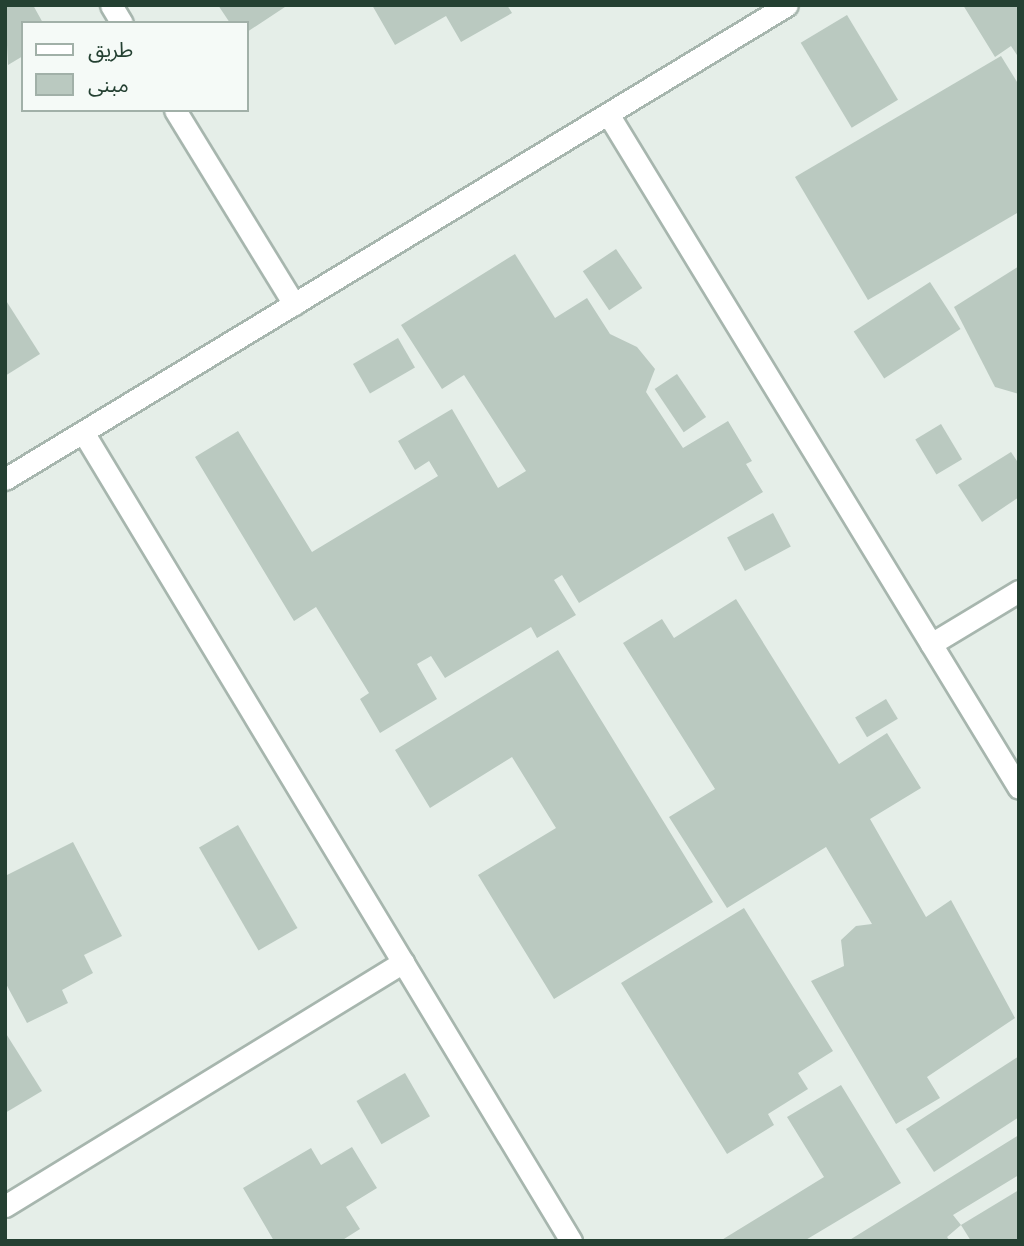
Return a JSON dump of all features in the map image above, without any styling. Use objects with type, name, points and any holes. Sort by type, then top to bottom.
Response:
[{"type":"street","points":[[111,5],[121,21]]},
{"type":"street","points":[[5,479],[787,5]]},
{"type":"street","points":[[176,112],[294,304]]},
{"type":"street","points":[[608,114],[1019,788]]},
{"type":"street","points":[[83,432],[571,1241]]},
{"type":"street","points":[[931,644],[1019,591]]},
{"type":"street","points":[[5,1206],[403,962]]},
{"type":"building","points":[[5,5],[33,5],[42,21],[21,21],[21,57],[8,65]]},
{"type":"building","points":[[218,5],[288,5],[248,31],[248,21],[229,21]]},
{"type":"building","points":[[372,5],[507,5],[512,13],[461,42],[446,16],[395,45]]},
{"type":"building","points":[[963,5],[1019,5],[1019,58],[1011,46],[995,57]]},
{"type":"building","points":[[847,15],[898,100],[852,128],[801,43]]},
{"type":"building","points":[[1001,56],[1019,85],[1019,212],[868,300],[795,177]]},
{"type":"building","points":[[616,249],[642,288],[609,310],[583,271]]},
{"type":"building","points":[[515,254],[555,318],[587,298],[610,334],[637,347],[655,369],[646,392],[683,448],[728,421],[752,461],[746,464],[763,492],[579,603],[562,575],[554,580],[576,615],[537,638],[531,627],[445,678],[431,656],[417,664],[437,699],[380,733],[360,699],[369,693],[316,607],[294,621],[195,457],[238,431],[312,552],[438,476],[429,461],[415,470],[398,441],[452,409],[498,488],[526,471],[464,375],[442,389],[401,325]]},
{"type":"building","points":[[1019,266],[1019,394],[995,387],[954,307]]},
{"type":"building","points":[[930,282],[960,329],[884,379],[854,332]]},
{"type":"building","points":[[5,299],[40,354],[5,376]]},
{"type":"building","points":[[398,338],[415,367],[370,393],[353,364]]},
{"type":"building","points":[[677,374],[706,417],[684,432],[655,389]]},
{"type":"building","points":[[941,424],[962,459],[936,475],[915,439]]},
{"type":"building","points":[[1011,452],[1019,464],[1019,497],[982,522],[958,485]]},
{"type":"building","points":[[773,513],[791,547],[745,571],[727,537]]},
{"type":"building","points":[[736,599],[839,764],[887,733],[921,788],[870,819],[926,917],[951,900],[1015,1018],[927,1077],[940,1098],[896,1124],[811,981],[844,966],[841,940],[856,926],[872,924],[826,847],[727,908],[669,817],[715,789],[623,643],[662,619],[674,638]]},
{"type":"building","points":[[558,650],[713,902],[554,999],[478,875],[556,828],[512,757],[430,808],[395,750]]},
{"type":"building","points":[[886,699],[898,719],[867,737],[855,718]]},
{"type":"building","points":[[238,825],[298,928],[259,951],[199,847]]},
{"type":"building","points":[[73,842],[122,936],[84,955],[93,973],[62,990],[68,1003],[27,1023],[5,982],[5,876]]},
{"type":"building","points":[[744,908],[833,1051],[798,1073],[808,1089],[768,1114],[774,1125],[727,1154],[621,983]]},
{"type":"building","points":[[5,1032],[42,1091],[5,1113]]},
{"type":"building","points":[[1019,1056],[1019,1117],[934,1172],[906,1129]]},
{"type":"building","points":[[405,1073],[430,1116],[382,1144],[357,1101]]},
{"type":"building","points":[[841,1085],[901,1183],[804,1241],[720,1241],[824,1177],[787,1117]]},
{"type":"building","points":[[1019,1135],[1019,1175],[953,1215],[961,1225],[947,1237],[950,1241],[848,1241]]},
{"type":"building","points":[[352,1147],[377,1188],[346,1207],[360,1229],[341,1241],[274,1241],[243,1188],[311,1148],[321,1165]]},
{"type":"building","points":[[1019,1190],[1019,1241],[971,1241],[961,1225]]}]
